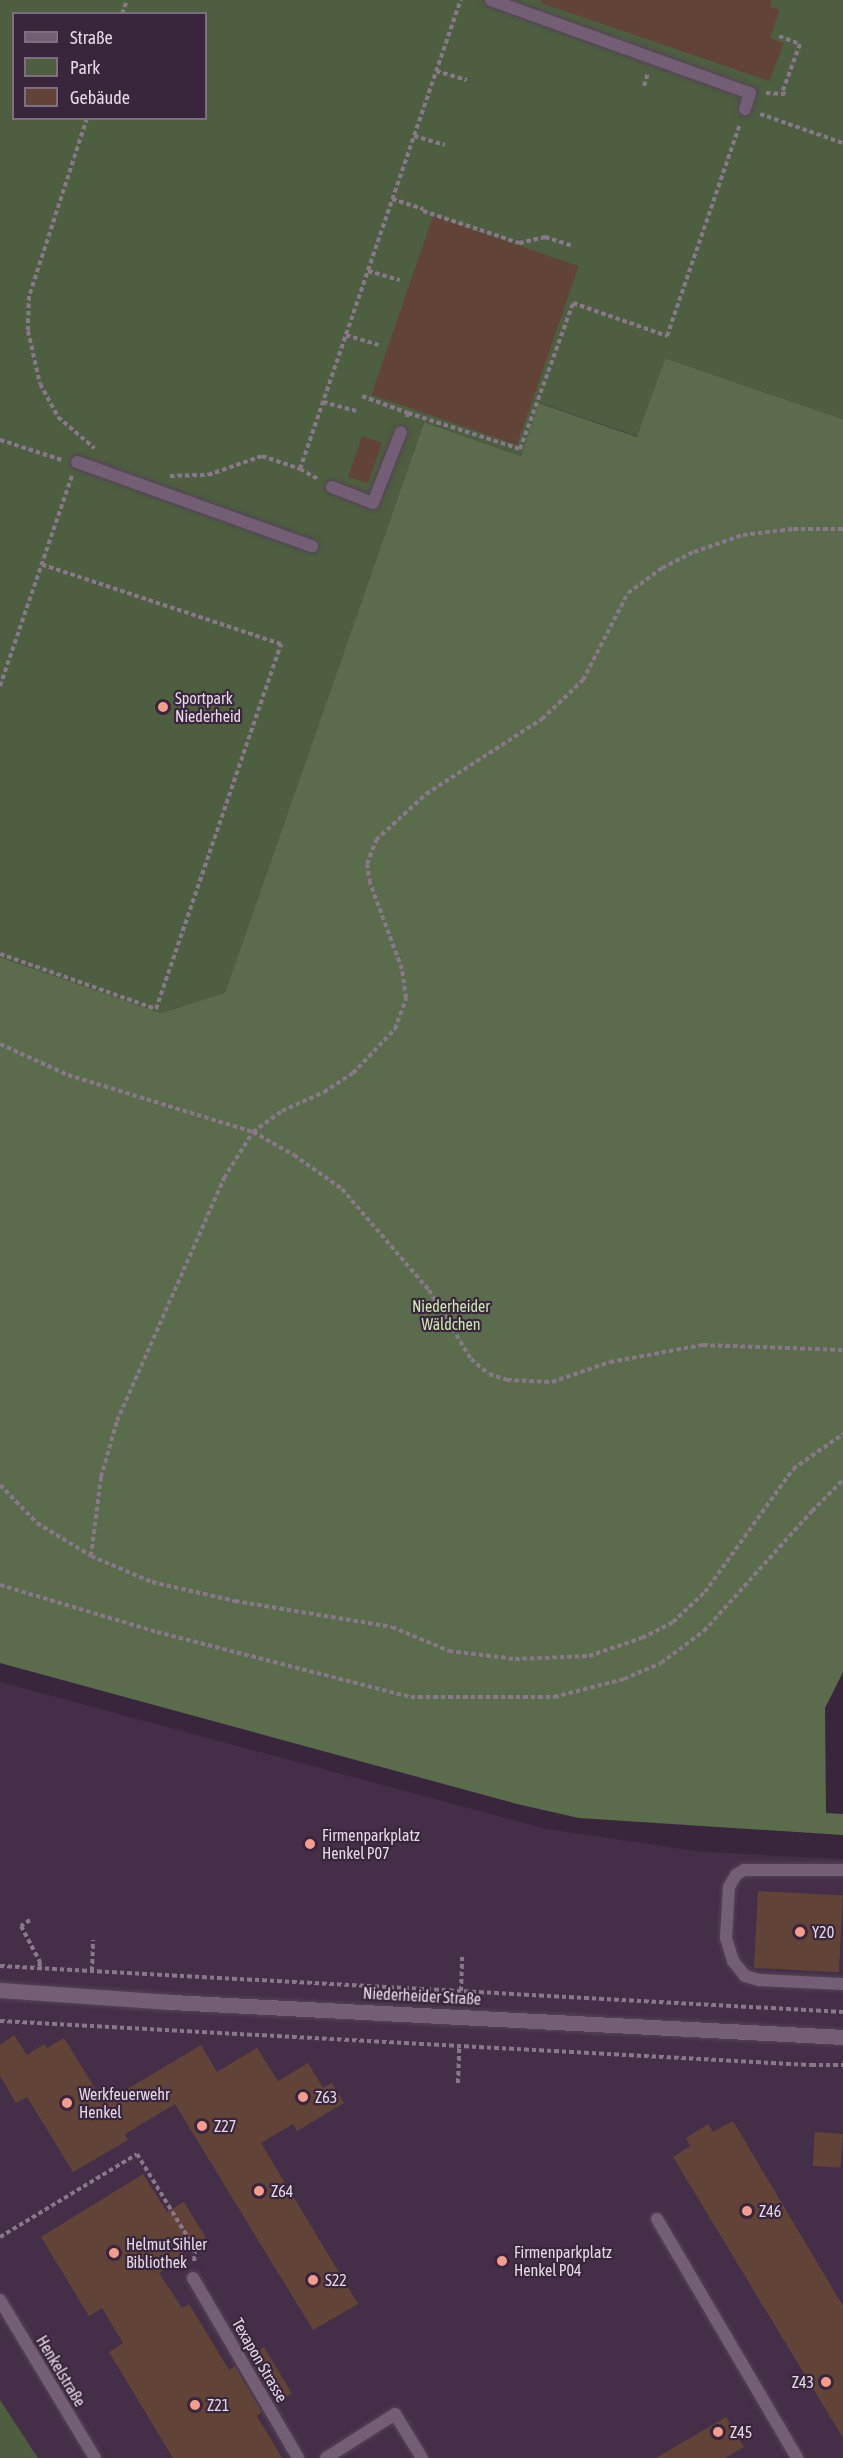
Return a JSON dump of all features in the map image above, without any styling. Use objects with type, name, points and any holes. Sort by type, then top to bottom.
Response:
[{"type":"street","name":"Niederheider Straße","points":[[0,1990],[171,2002],[843,2037]]},
{"type":"lane","points":[[491,0],[750,93],[745,109]]},
{"type":"lane","points":[[332,487],[373,503],[401,432]]},
{"type":"lane","points":[[76,464],[312,546]]},
{"type":"lane","points":[[843,1870],[744,1869],[736,1875],[729,1887],[726,1938],[733,1961],[745,1976],[759,1980],[843,1984]]},
{"type":"lane","points":[[657,2219],[797,2458]]},
{"type":"lane","name":"Texapon Strasse","points":[[193,2278],[298,2458]]},
{"type":"lane","name":"Henkelstraße","points":[[0,2300],[95,2458]]},
{"type":"lane","points":[[326,2458],[395,2415],[422,2458]]},
{"type":"path","points":[[166,476],[208,475],[262,456],[300,469],[461,0]]},
{"type":"path","points":[[779,36],[800,44],[782,93]]},
{"type":"path","points":[[436,71],[467,80]]},
{"type":"path","points":[[362,396],[520,449],[573,303],[667,336],[745,109],[843,143]]},
{"type":"path","points":[[86,120],[28,296],[28,331],[40,384],[58,417],[79,438],[97,450]]},
{"type":"path","points":[[414,136],[445,145]]},
{"type":"path","points":[[392,200],[519,243],[545,237],[573,246]]},
{"type":"path","points":[[368,271],[400,280]]},
{"type":"path","points":[[346,335],[379,345]]},
{"type":"path","points":[[323,402],[357,411]]},
{"type":"path","points":[[401,432],[408,413]]},
{"type":"path","points":[[0,440],[76,464],[0,686]]},
{"type":"path","points":[[91,1556],[101,1477],[117,1421],[224,1178],[253,1132],[282,1111],[324,1092],[353,1073],[395,1029],[406,998],[402,969],[370,883],[367,864],[376,840],[426,794],[542,719],[583,680],[628,593],[662,567],[694,552],[743,535],[793,529],[843,529]]},
{"type":"path","points":[[0,954],[156,1009],[281,644],[41,564]]},
{"type":"path","points":[[0,1044],[68,1075],[253,1132],[294,1155],[342,1189],[429,1290],[471,1359],[489,1374],[507,1380],[552,1382],[610,1362],[703,1345],[843,1350]]},
{"type":"path","points":[[0,1485],[37,1523],[91,1556],[152,1582],[235,1601],[392,1628],[449,1651],[515,1659],[589,1656],[642,1638],[673,1622],[705,1592],[793,1469],[843,1434]]},
{"type":"path","points":[[0,1585],[168,1635],[411,1697],[554,1697],[624,1679],[661,1663],[695,1637],[843,1480]]},
{"type":"path","points":[[30,1920],[21,1926],[40,1962],[39,1968]]},
{"type":"path","points":[[92,1971],[93,1940]]},
{"type":"path","points":[[461,1991],[462,1957]]},
{"type":"path","points":[[0,1966],[843,2012]]},
{"type":"path","points":[[0,2021],[750,2062],[843,2065]]},
{"type":"path","points":[[458,2083],[459,2046]]},
{"type":"path","points":[[750,2062],[751,2050]]},
{"type":"path","points":[[811,2054],[811,2065]]},
{"type":"path","points":[[0,2237],[137,2154],[195,2249],[193,2278]]},
{"type":"shaded area","points":[[0,1682],[546,1829],[703,1852],[843,1859],[843,2458],[0,2458]]},
{"type":"green space","name":"Sportpark Niederheid","points":[[0,0],[843,0],[843,419],[665,358],[638,437],[540,403],[521,456],[424,422],[225,994],[161,1013],[0,957]]},
{"type":"green space","name":"Niederheider Wäldchen","points":[[665,358],[843,419],[843,1672],[825,1708],[826,1813],[843,1814],[843,1835],[579,1818],[517,1804],[0,1663],[0,957],[161,1013],[225,993],[424,422],[521,456],[539,403],[637,437]]},
{"type":"green space","points":[[0,2400],[38,2458],[0,2458]]},
{"type":"building","points":[[541,0],[772,0],[770,7],[780,10],[770,38],[784,43],[769,81],[541,3]]},
{"type":"building","points":[[433,216],[579,266],[517,445],[371,395]]},
{"type":"building","points":[[362,436],[382,443],[368,483],[348,477]]},
{"type":"building","name":"Y20","points":[[758,1891],[843,1895],[839,1972],[754,1968]]},
{"type":"building","points":[[14,2035],[27,2055],[44,2044],[47,2048],[64,2038],[104,2103],[201,2045],[217,2072],[257,2048],[278,2081],[308,2063],[323,2088],[332,2083],[344,2103],[297,2131],[293,2124],[261,2143],[358,2304],[313,2330],[175,2104],[125,2134],[128,2140],[73,2172],[27,2097],[16,2103],[0,2076],[0,2045]]},
{"type":"building","name":"Z46","points":[[733,2121],[843,2306],[843,2438],[673,2157],[690,2146],[686,2138],[708,2124],[713,2132]]},
{"type":"building","points":[[815,2132],[843,2134],[841,2168],[813,2166]]},
{"type":"building","points":[[143,2174],[167,2212],[184,2202],[206,2238],[183,2252],[187,2257],[159,2273],[182,2308],[189,2304],[229,2370],[235,2366],[262,2412],[257,2416],[282,2458],[173,2458],[109,2352],[123,2343],[102,2308],[89,2316],[41,2237]]},
{"type":"building","points":[[264,2347],[292,2393],[276,2403],[249,2356]]},
{"type":"building","name":"Z45","points":[[726,2417],[744,2447],[725,2458],[656,2458]]},
{"type":"place","name":"Sportpark Niederheid","points":[[163,707]]},
{"type":"place","name":"Firmenparkplatz Henkel P07","points":[[310,1844]]},
{"type":"place","name":"Y20","points":[[800,1932]]},
{"type":"place","name":"Z63","points":[[303,2097]]},
{"type":"place","name":"Werkfeuerwehr Henkel","points":[[67,2103]]},
{"type":"place","name":"Z27","points":[[202,2126]]},
{"type":"place","name":"Z64","points":[[259,2191]]},
{"type":"place","name":"Z46","points":[[747,2211]]},
{"type":"place","name":"Helmut Sihler Bibliothek","points":[[114,2253]]},
{"type":"place","name":"Firmenparkplatz Henkel P04","points":[[502,2261]]},
{"type":"place","name":"S22","points":[[313,2280]]},
{"type":"place","name":"Z43","points":[[826,2382]]},
{"type":"place","name":"Z21","points":[[195,2405]]},
{"type":"place","name":"Z45","points":[[718,2432]]}]
